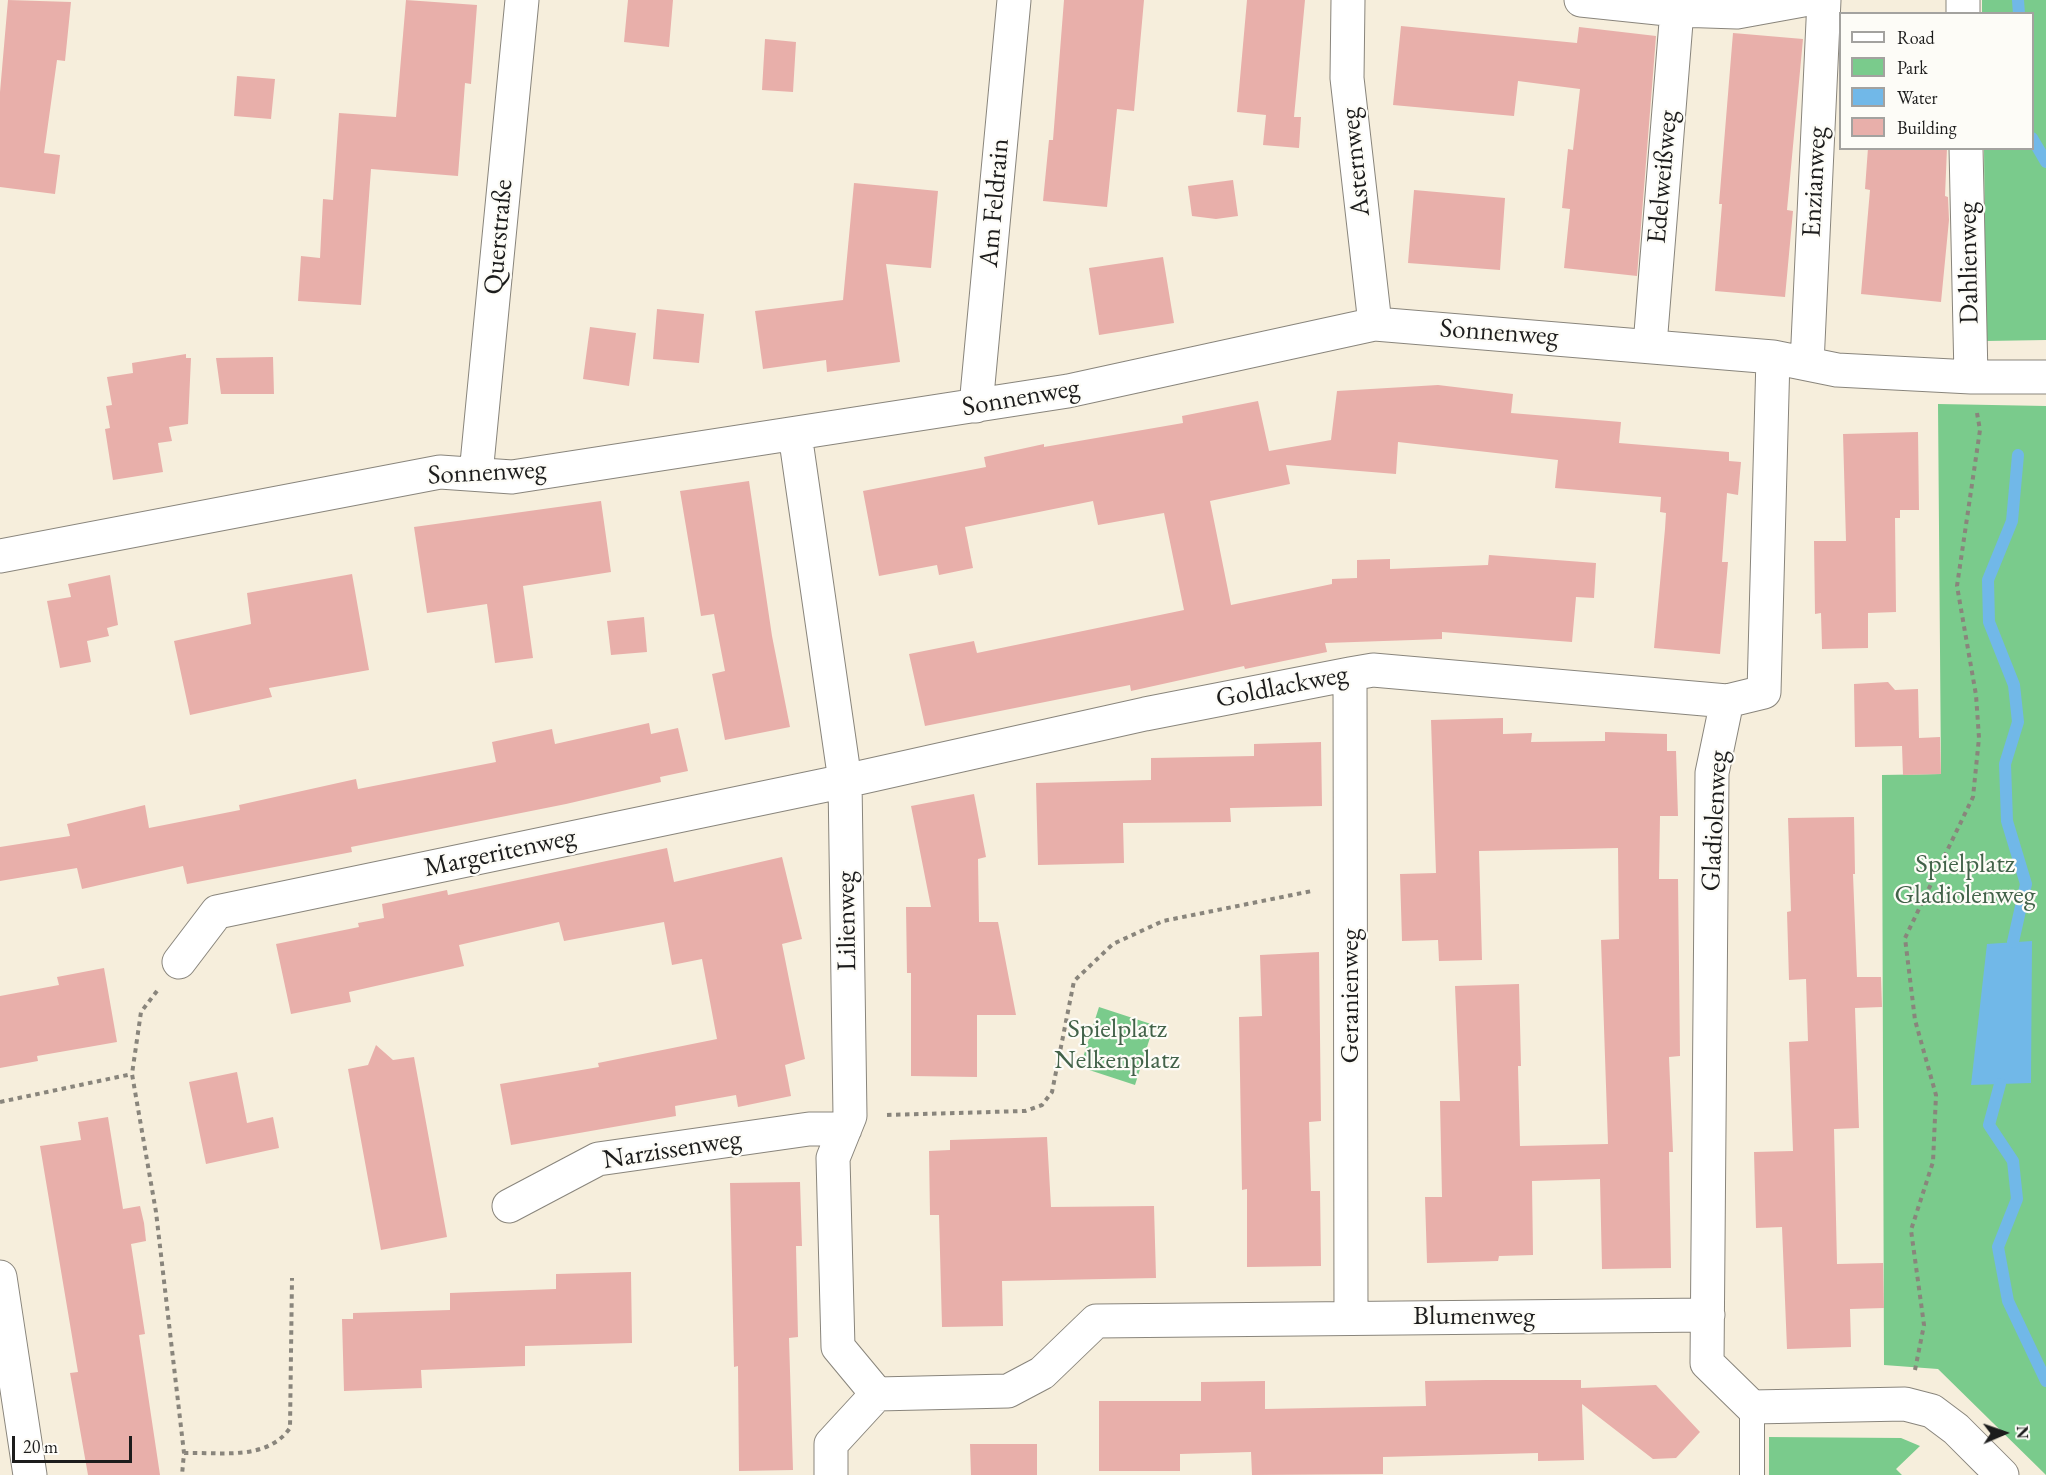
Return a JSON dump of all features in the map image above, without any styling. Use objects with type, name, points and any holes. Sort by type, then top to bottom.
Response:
[{"type":"street","name":"Querstraße","points":[[476,474],[522,0]]},
{"type":"street","name":"Am Feldrain","points":[[976,406],[1014,0]]},
{"type":"street","name":"Asternweg","points":[[1348,0],[1347,78],[1375,324]]},
{"type":"street","points":[[1581,0],[1677,10],[1737,12],[1803,0]]},
{"type":"street","name":"Enzianweg","points":[[1807,364],[1824,0]]},
{"type":"street","name":"Edelweißweg","points":[[1650,345],[1677,10]]},
{"type":"street","name":"Dahlienweg","points":[[1966,150],[1971,377]]},
{"type":"street","name":"Sonnenweg","points":[[0,556],[441,472],[512,477],[1068,391],[1375,324],[1773,357],[1838,370],[1971,377],[2046,376]]},
{"type":"street","points":[[1727,701],[1764,692],[1773,357]]},
{"type":"street","name":"Lilienweg","points":[[795,434],[845,781],[847,1122],[833,1158],[838,1347],[878,1394]]},
{"type":"street","name":"Goldlackweg","points":[[845,781],[1145,714],[1373,670],[1727,701]]},
{"type":"street","name":"Geranienweg","points":[[1350,674],[1352,1318]]},
{"type":"street","name":"Gladiolenweg","points":[[1708,1315],[1712,773],[1727,701]]},
{"type":"street","name":"Margeritenweg","points":[[179,962],[216,912],[845,781]]},
{"type":"street","name":"Narzissenweg","points":[[509,1206],[598,1160],[847,1122]]},
{"type":"street","points":[[0,1277],[30,1475]]},
{"type":"street","points":[[1708,1315],[1707,1363],[1752,1407],[1905,1404],[1932,1411],[1956,1429],[2002,1475]]},
{"type":"street","name":"Blumenweg","points":[[878,1394],[1008,1391],[1042,1373],[1096,1321],[1708,1315]]},
{"type":"street","points":[[831,1475],[831,1444],[878,1394]]},
{"type":"lane","points":[[1752,1407],[1752,1475]]},
{"type":"path","points":[[1915,1370],[1924,1325],[1911,1230],[1933,1162],[1936,1095],[1915,1020],[1905,938],[1973,797],[1979,738],[1976,695],[1957,586],[1980,430],[1971,377]]},
{"type":"path","points":[[847,1122],[1025,1111],[1042,1105],[1052,1092],[1074,981],[1113,944],[1163,921],[1351,883]]},
{"type":"path","points":[[179,962],[141,1012],[132,1074],[156,1212],[184,1453],[182,1475]]},
{"type":"path","points":[[0,1102],[132,1074]]},
{"type":"path","points":[[184,1453],[268,1449],[283,1439],[290,1428],[292,1278]]},
{"type":"green space","points":[[1982,0],[2046,0],[2046,340],[1986,341],[1984,150],[2034,150],[2034,12],[1982,12]]},
{"type":"green space","name":"Spielplatz Gladiolenweg","points":[[1938,404],[2046,406],[2046,1475],[1938,1369],[1884,1365],[1882,775],[1941,774]]},
{"type":"green space","name":"Spielplatz Nelkenplatz","points":[[1099,1007],[1154,1025],[1135,1085],[1080,1067]]},
{"type":"green space","points":[[1769,1437],[1901,1438],[1920,1446],[1896,1469],[1902,1475],[1769,1475]]},
{"type":"water","points":[[2032,941],[2031,1083],[1971,1085],[1987,944]]},
{"type":"building","points":[[8,0],[71,2],[65,61],[57,60],[44,153],[60,155],[55,194],[0,187],[0,92]]},
{"type":"building","points":[[406,0],[477,5],[471,84],[465,83],[458,176],[371,169],[361,305],[298,301],[301,256],[320,258],[323,199],[333,200],[339,113],[396,117]]},
{"type":"building","points":[[628,0],[673,0],[669,47],[624,42]]},
{"type":"building","points":[[1064,0],[1144,0],[1134,111],[1117,109],[1107,207],[1043,201],[1049,140],[1053,140]]},
{"type":"building","points":[[1247,0],[1305,0],[1294,117],[1301,117],[1299,148],[1263,145],[1266,115],[1237,112]]},
{"type":"building","points":[[1401,26],[1577,43],[1579,27],[1656,36],[1637,276],[1564,268],[1570,209],[1562,208],[1568,149],[1573,150],[1580,89],[1518,81],[1514,116],[1393,105]]},
{"type":"building","points":[[1733,33],[1803,39],[1787,210],[1793,211],[1785,297],[1715,291],[1722,204],[1719,204]]},
{"type":"building","points":[[765,39],[796,42],[793,92],[762,90]]},
{"type":"building","points":[[237,76],[275,79],[271,119],[234,116]]},
{"type":"building","points":[[1868,150],[1947,150],[1945,196],[1948,197],[1949,220],[1941,302],[1861,294],[1870,190],[1865,189]]},
{"type":"building","points":[[1233,180],[1238,216],[1216,219],[1192,216],[1188,186]]},
{"type":"building","points":[[854,183],[938,191],[931,268],[886,264],[900,362],[827,372],[826,360],[763,369],[755,311],[843,300]]},
{"type":"building","points":[[1414,190],[1505,198],[1500,270],[1408,263]]},
{"type":"building","points":[[1163,257],[1174,323],[1099,335],[1089,268]]},
{"type":"building","points":[[657,309],[704,314],[699,363],[653,359]]},
{"type":"building","points":[[590,327],[636,333],[629,386],[583,379]]},
{"type":"building","points":[[186,354],[186,358],[191,358],[188,424],[169,427],[172,441],[158,443],[163,472],[113,480],[105,429],[110,428],[106,406],[112,405],[107,377],[133,373],[132,363]]},
{"type":"building","points":[[273,357],[274,394],[221,394],[216,358]]},
{"type":"building","points":[[1438,385],[1513,394],[1511,413],[1621,422],[1619,443],[1729,452],[1729,461],[1741,462],[1738,495],[1727,493],[1722,562],[1728,562],[1720,654],[1654,648],[1666,513],[1660,512],[1661,497],[1555,488],[1558,460],[1398,442],[1396,474],[1286,465],[1290,484],[1210,501],[1231,605],[1332,584],[1332,579],[1357,578],[1357,560],[1390,559],[1390,569],[1488,565],[1489,555],[1596,563],[1594,598],[1576,597],[1572,642],[1442,632],[1442,639],[1325,643],[1327,652],[1245,669],[1244,666],[1131,691],[1130,685],[925,726],[909,654],[974,641],[977,653],[1184,610],[1164,513],[1098,525],[1093,501],[965,527],[973,568],[939,575],[937,565],[879,576],[863,491],[986,467],[984,457],[1044,444],[1044,447],[1183,423],[1182,416],[1258,401],[1269,451],[1331,440],[1337,391]]},
{"type":"building","points":[[1918,432],[1919,510],[1900,510],[1900,518],[1895,518],[1896,612],[1868,613],[1868,648],[1822,649],[1821,613],[1815,614],[1814,541],[1846,541],[1843,434]]},
{"type":"building","points":[[749,481],[772,636],[790,727],[725,740],[712,674],[725,671],[714,614],[701,616],[680,491]]},
{"type":"building","points":[[601,501],[611,572],[523,586],[533,658],[495,663],[487,604],[427,613],[414,527]]},
{"type":"building","points":[[352,574],[369,670],[269,688],[272,697],[190,715],[174,641],[251,624],[247,593]]},
{"type":"building","points":[[110,575],[118,625],[107,628],[109,636],[87,641],[91,662],[60,668],[47,601],[71,597],[68,584]]},
{"type":"building","points":[[644,617],[647,652],[611,655],[607,621]]},
{"type":"building","points":[[1888,682],[1895,690],[1918,689],[1919,738],[1940,737],[1941,774],[1903,775],[1902,746],[1855,747],[1854,684]]},
{"type":"building","points":[[1503,718],[1503,734],[1532,733],[1531,742],[1605,741],[1605,732],[1667,734],[1667,751],[1676,751],[1678,816],[1660,816],[1659,879],[1678,879],[1680,1056],[1669,1057],[1673,1152],[1669,1152],[1671,1268],[1602,1269],[1600,1179],[1532,1181],[1533,1255],[1499,1256],[1498,1261],[1427,1263],[1425,1197],[1442,1197],[1440,1101],[1460,1101],[1455,986],[1519,984],[1520,1146],[1608,1144],[1601,940],[1619,939],[1618,848],[1479,851],[1482,960],[1439,961],[1438,940],[1402,941],[1400,874],[1436,873],[1431,720]]},
{"type":"building","points":[[649,723],[651,734],[678,728],[688,771],[660,777],[661,782],[566,804],[351,847],[352,852],[187,884],[183,866],[82,889],[77,868],[0,881],[0,847],[70,836],[67,824],[145,805],[149,828],[240,810],[239,805],[356,779],[358,789],[496,762],[492,742],[552,729],[555,744]]},
{"type":"building","points":[[1321,742],[1322,806],[1230,808],[1231,822],[1123,823],[1124,863],[1038,865],[1036,783],[1151,780],[1151,758],[1254,756],[1254,744]]},
{"type":"building","points":[[974,794],[986,857],[978,859],[979,922],[998,922],[1016,1015],[977,1015],[977,1077],[911,1076],[911,973],[907,973],[906,907],[931,907],[911,806]]},
{"type":"building","points":[[1854,817],[1855,874],[1853,874],[1857,977],[1881,977],[1882,1007],[1855,1008],[1859,1128],[1834,1129],[1837,1264],[1883,1263],[1884,1308],[1850,1309],[1851,1347],[1787,1349],[1782,1227],[1756,1228],[1754,1152],[1793,1151],[1789,1042],[1808,1041],[1806,979],[1789,980],[1787,912],[1791,911],[1788,818]]},
{"type":"building","points":[[667,848],[674,882],[782,857],[802,939],[782,944],[805,1059],[785,1065],[791,1096],[738,1107],[736,1095],[675,1106],[676,1116],[511,1145],[500,1084],[599,1067],[598,1063],[717,1039],[702,959],[672,965],[664,922],[564,941],[559,922],[459,945],[464,966],[349,992],[351,1002],[291,1014],[276,944],[359,927],[358,923],[384,918],[382,904],[447,890],[448,895]]},
{"type":"building","points":[[1319,952],[1321,1121],[1309,1122],[1311,1191],[1320,1191],[1321,1266],[1247,1267],[1247,1189],[1242,1190],[1239,1017],[1262,1016],[1260,955]]},
{"type":"building","points":[[104,968],[117,1042],[37,1056],[38,1061],[0,1068],[0,996],[59,985],[57,977]]},
{"type":"building","points":[[376,1045],[393,1060],[414,1057],[447,1237],[381,1250],[348,1069],[368,1065]]},
{"type":"building","points":[[237,1072],[247,1123],[273,1117],[279,1148],[206,1164],[189,1082]]},
{"type":"building","points":[[108,1117],[123,1209],[140,1206],[144,1223],[146,1241],[131,1244],[145,1334],[139,1335],[160,1475],[88,1475],[70,1373],[78,1372],[40,1146],[81,1140],[78,1122]]},
{"type":"building","points":[[1047,1137],[1051,1207],[1154,1206],[1156,1278],[1002,1281],[1003,1326],[942,1327],[939,1215],[930,1215],[929,1151],[950,1150],[950,1140]]},
{"type":"building","points":[[800,1182],[802,1246],[796,1246],[798,1337],[789,1338],[793,1470],[739,1471],[738,1366],[734,1367],[730,1183]]},
{"type":"building","points":[[631,1272],[632,1343],[525,1346],[525,1366],[421,1370],[422,1388],[344,1391],[342,1319],[353,1319],[353,1313],[450,1310],[450,1293],[556,1289],[556,1274]]},
{"type":"building","points":[[1581,1380],[1581,1388],[1656,1385],[1700,1432],[1676,1458],[1653,1459],[1582,1404],[1584,1460],[1538,1461],[1538,1453],[1383,1457],[1383,1474],[1252,1475],[1251,1452],[1180,1454],[1180,1471],[1099,1471],[1099,1401],[1201,1401],[1201,1382],[1265,1381],[1265,1409],[1426,1406],[1425,1381]]},
{"type":"building","points":[[970,1444],[1037,1444],[1037,1475],[971,1475]]},
{"type":"waterway","points":[[2018,0],[2019,12]]},
{"type":"waterway","points":[[2034,141],[2046,162]]},
{"type":"waterway","points":[[2013,942],[2026,884],[2007,821],[2005,764],[2018,722],[2014,685],[1989,622],[1988,580],[2012,521],[2018,455]]},
{"type":"waterway","points":[[2000,1084],[1989,1125],[2013,1161],[2017,1199],[1998,1247],[2008,1301],[2046,1381]]}]
